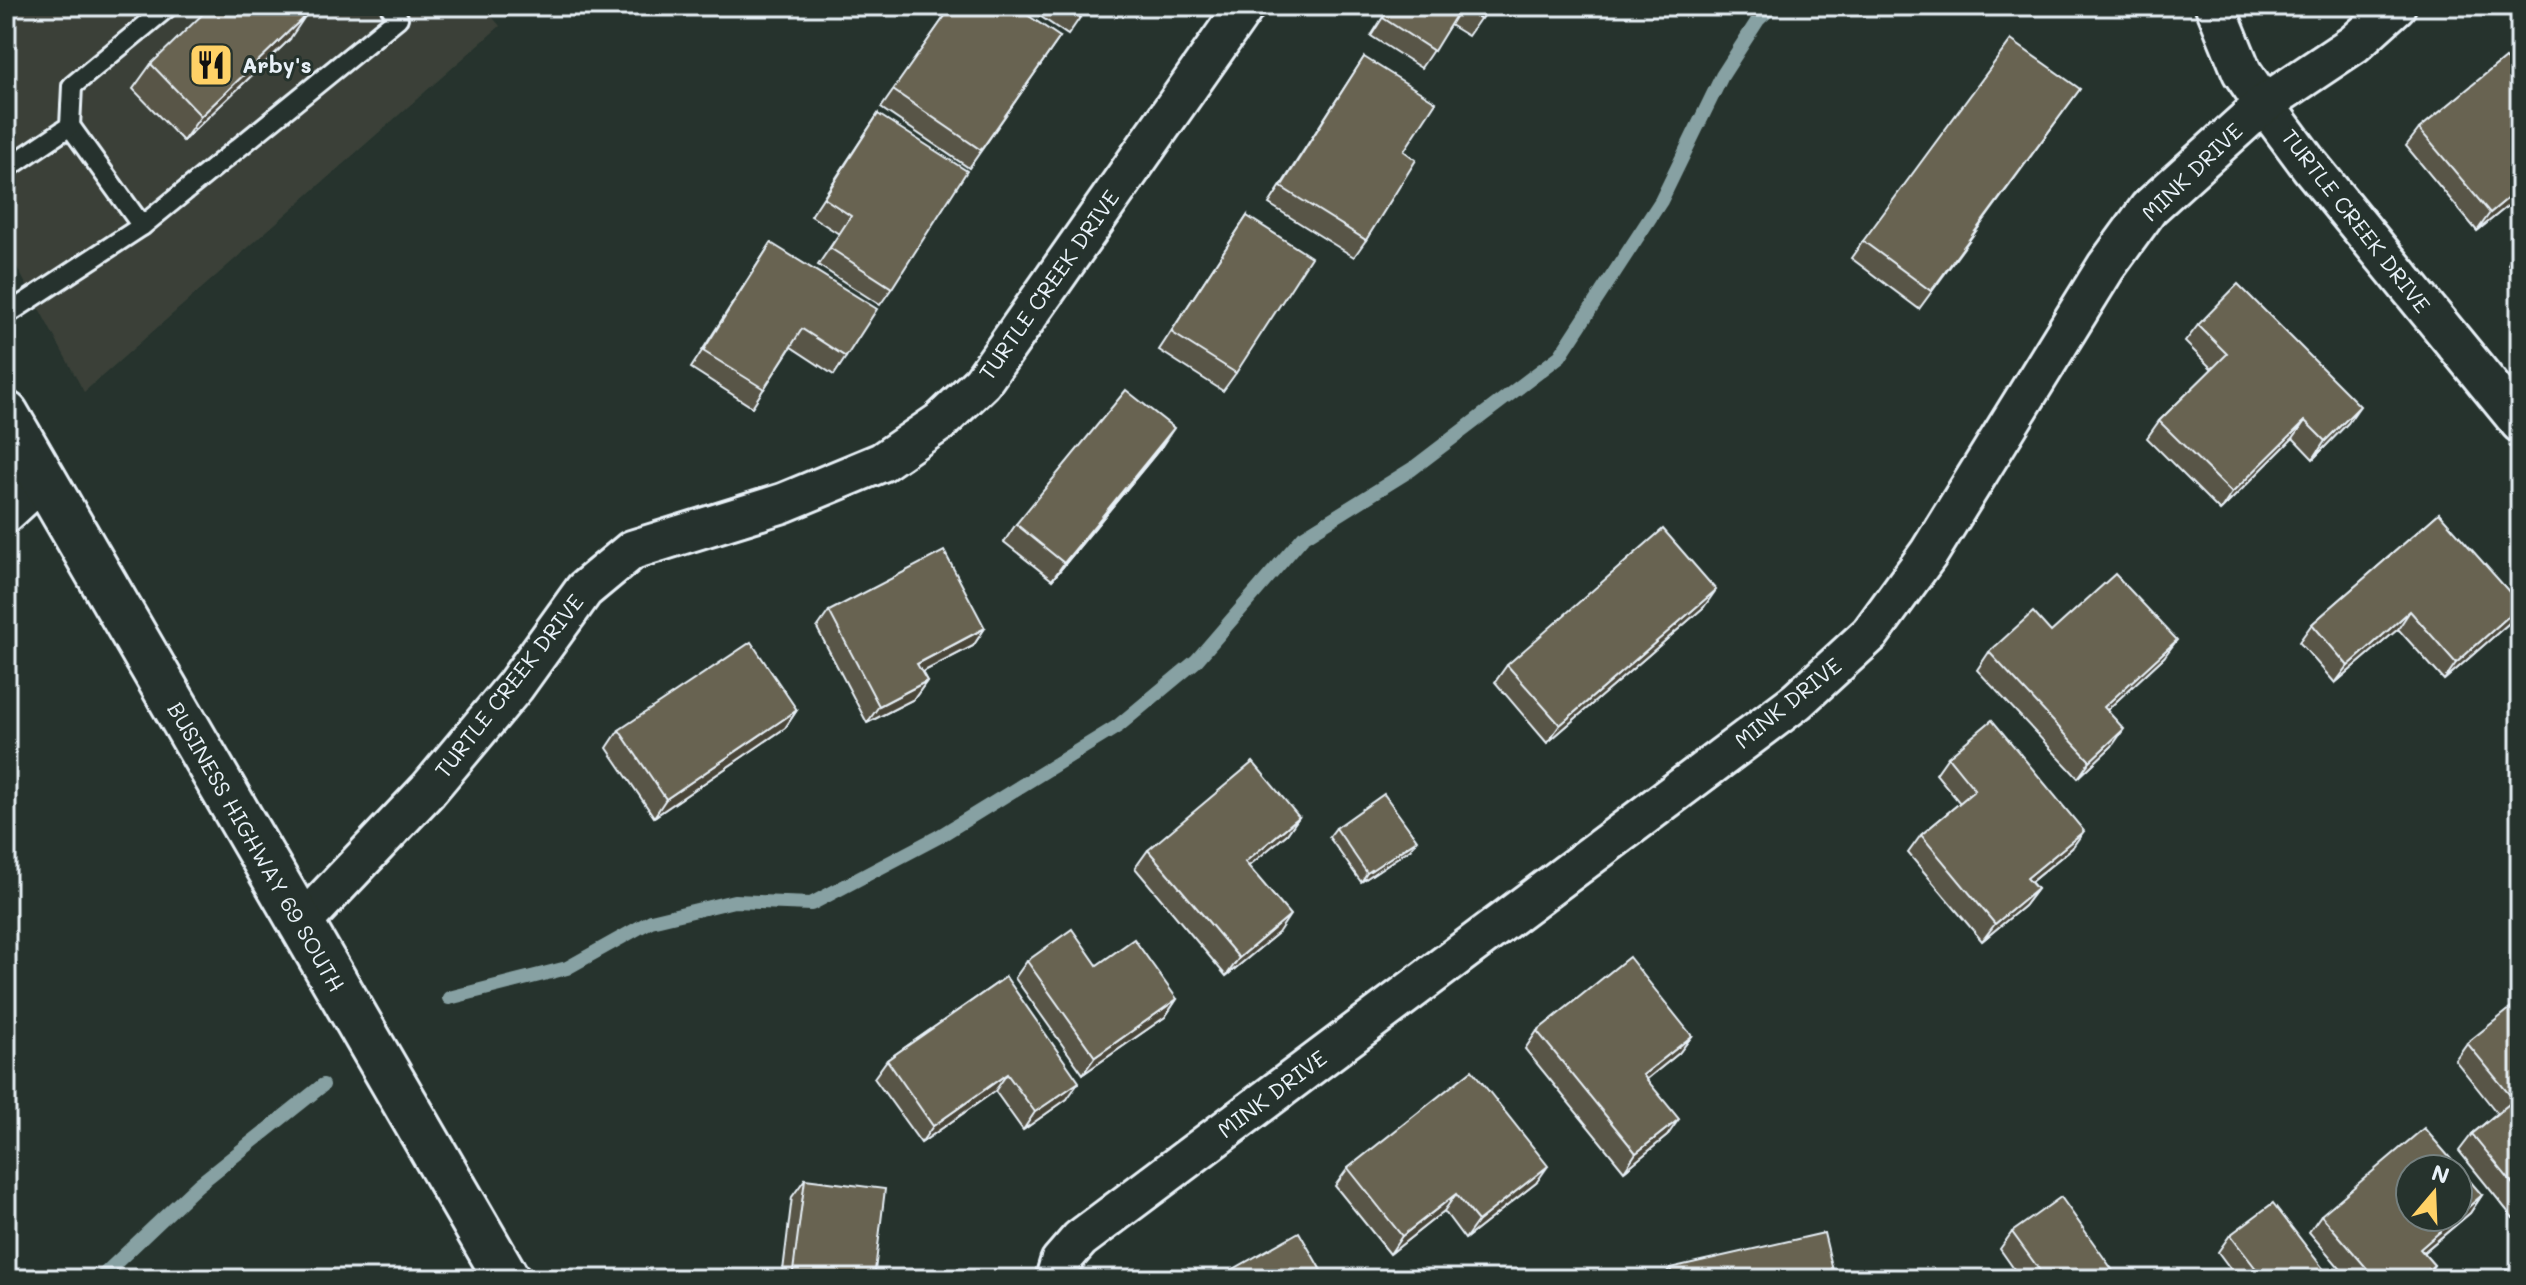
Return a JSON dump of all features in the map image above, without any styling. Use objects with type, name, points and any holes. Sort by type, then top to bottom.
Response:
[{"type":"main road","name":"BUSINESS HIGHWAY 69 SOUTH","points":[[6,414],[507,1279]]},
{"type":"street","name":"TURTLE CREEK DRIVE","points":[[301,924],[428,790],[515,686],[584,590],[632,550],[783,503],[882,462],[940,422],[982,382],[1245,6]]},
{"type":"street","name":"TURTLE CREEK DRIVE","points":[[2215,6],[2242,72],[2264,104],[2310,166],[2520,423]]},
{"type":"street","name":"MINK DRIVE","points":[[1055,1279],[1060,1262],[1080,1239],[1797,701],[1870,634],[1929,553],[2106,267],[2149,208],[2264,104],[2354,44],[2396,6]]},
{"type":"street","points":[[6,513],[43,479]]},
{"type":"lane","points":[[142,226],[70,126],[72,86],[169,6]]},
{"type":"lane","points":[[6,315],[142,226],[398,18],[390,6]]},
{"type":"lane","points":[[6,169],[70,126]]},
{"type":"shaded area","points":[[6,6],[483,6],[500,26],[84,392],[6,247]]},
{"type":"building","name":"Arby's","points":[[211,6],[298,6],[306,15],[201,116],[151,64]]},
{"type":"building","points":[[952,6],[1014,6],[1060,37],[981,150],[893,90]]},
{"type":"building","points":[[1064,6],[1088,6],[1081,17]]},
{"type":"building","points":[[1391,6],[1489,6],[1481,19],[1461,7],[1434,51],[1383,18]]},
{"type":"building","points":[[2011,40],[2080,89],[1931,291],[1863,241]]},
{"type":"building","points":[[1364,57],[1436,102],[1404,151],[1416,160],[1366,240],[1281,187]]},
{"type":"building","points":[[2505,58],[2520,76],[2520,188],[2490,213],[2419,129]]},
{"type":"building","points":[[878,114],[967,171],[892,288],[830,248],[851,216],[824,198]]},
{"type":"building","points":[[1247,216],[1311,257],[1236,373],[1171,332]]},
{"type":"building","points":[[771,243],[877,309],[846,357],[802,329],[764,389],[703,351]]},
{"type":"building","points":[[2238,284],[2360,406],[2325,441],[2305,421],[2232,493],[2159,421],[2227,354],[2198,325]]},
{"type":"building","points":[[1126,390],[1174,428],[1064,563],[1016,524]]},
{"type":"building","points":[[2439,513],[2520,606],[2456,663],[2410,611],[2348,666],[2312,624]]},
{"type":"building","points":[[1663,529],[1716,590],[1560,725],[1507,665]]},
{"type":"building","points":[[944,551],[985,628],[917,664],[927,681],[879,706],[829,611]]},
{"type":"building","points":[[2115,574],[2177,640],[2104,707],[2124,729],[2090,761],[1989,652],[2033,612],[2051,632]]},
{"type":"building","points":[[751,642],[797,710],[666,799],[619,730]]},
{"type":"building","points":[[1992,720],[2084,831],[2027,878],[2037,889],[1995,924],[1921,835],[1975,790],[1948,757]]},
{"type":"building","points":[[1253,762],[1299,817],[1245,862],[1290,915],[1239,958],[1148,850]]},
{"type":"building","points":[[1384,794],[1417,840],[1367,873],[1336,828]]},
{"type":"building","points":[[1072,929],[1097,965],[1134,939],[1177,999],[1095,1057],[1027,961]]},
{"type":"building","points":[[1629,957],[1692,1036],[1643,1075],[1679,1119],[1636,1153],[1537,1031]]},
{"type":"building","points":[[1006,977],[1079,1082],[1035,1112],[1007,1074],[933,1126],[887,1060]]},
{"type":"building","points":[[2516,1004],[2520,1008],[2520,1193],[2472,1134],[2514,1100],[2467,1043]]},
{"type":"building","points":[[1472,1070],[1548,1166],[1478,1221],[1456,1194],[1402,1236],[1348,1168]]},
{"type":"building","points":[[2424,1128],[2446,1153],[2394,1153]]},
{"type":"building","points":[[2394,1153],[2394,1233],[2438,1233],[2420,1249],[2434,1265],[2417,1279],[2376,1279],[2321,1215]]},
{"type":"building","points":[[805,1179],[885,1189],[874,1279],[792,1279]]},
{"type":"building","points":[[2474,1186],[2482,1195],[2474,1202]]},
{"type":"building","points":[[2061,1197],[2114,1272],[2105,1279],[2046,1279],[2012,1232]]},
{"type":"building","points":[[2273,1203],[2331,1279],[2264,1279],[2230,1235]]},
{"type":"building","points":[[1299,1232],[1326,1279],[1216,1279]]},
{"type":"building","points":[[1824,1233],[1835,1279],[1673,1279],[1670,1268]]},
{"type":"waterway","points":[[449,998],[567,968],[651,921],[734,901],[811,904],[938,837],[1118,726],[1196,661],[1303,537],[1412,469],[1560,356],[1661,201],[1722,76],[1758,20],[1773,6]]},
{"type":"waterway","points":[[99,1279],[198,1185],[323,1085]]},
{"type":"place","name":"Arby's","points":[[211,65]]}]
